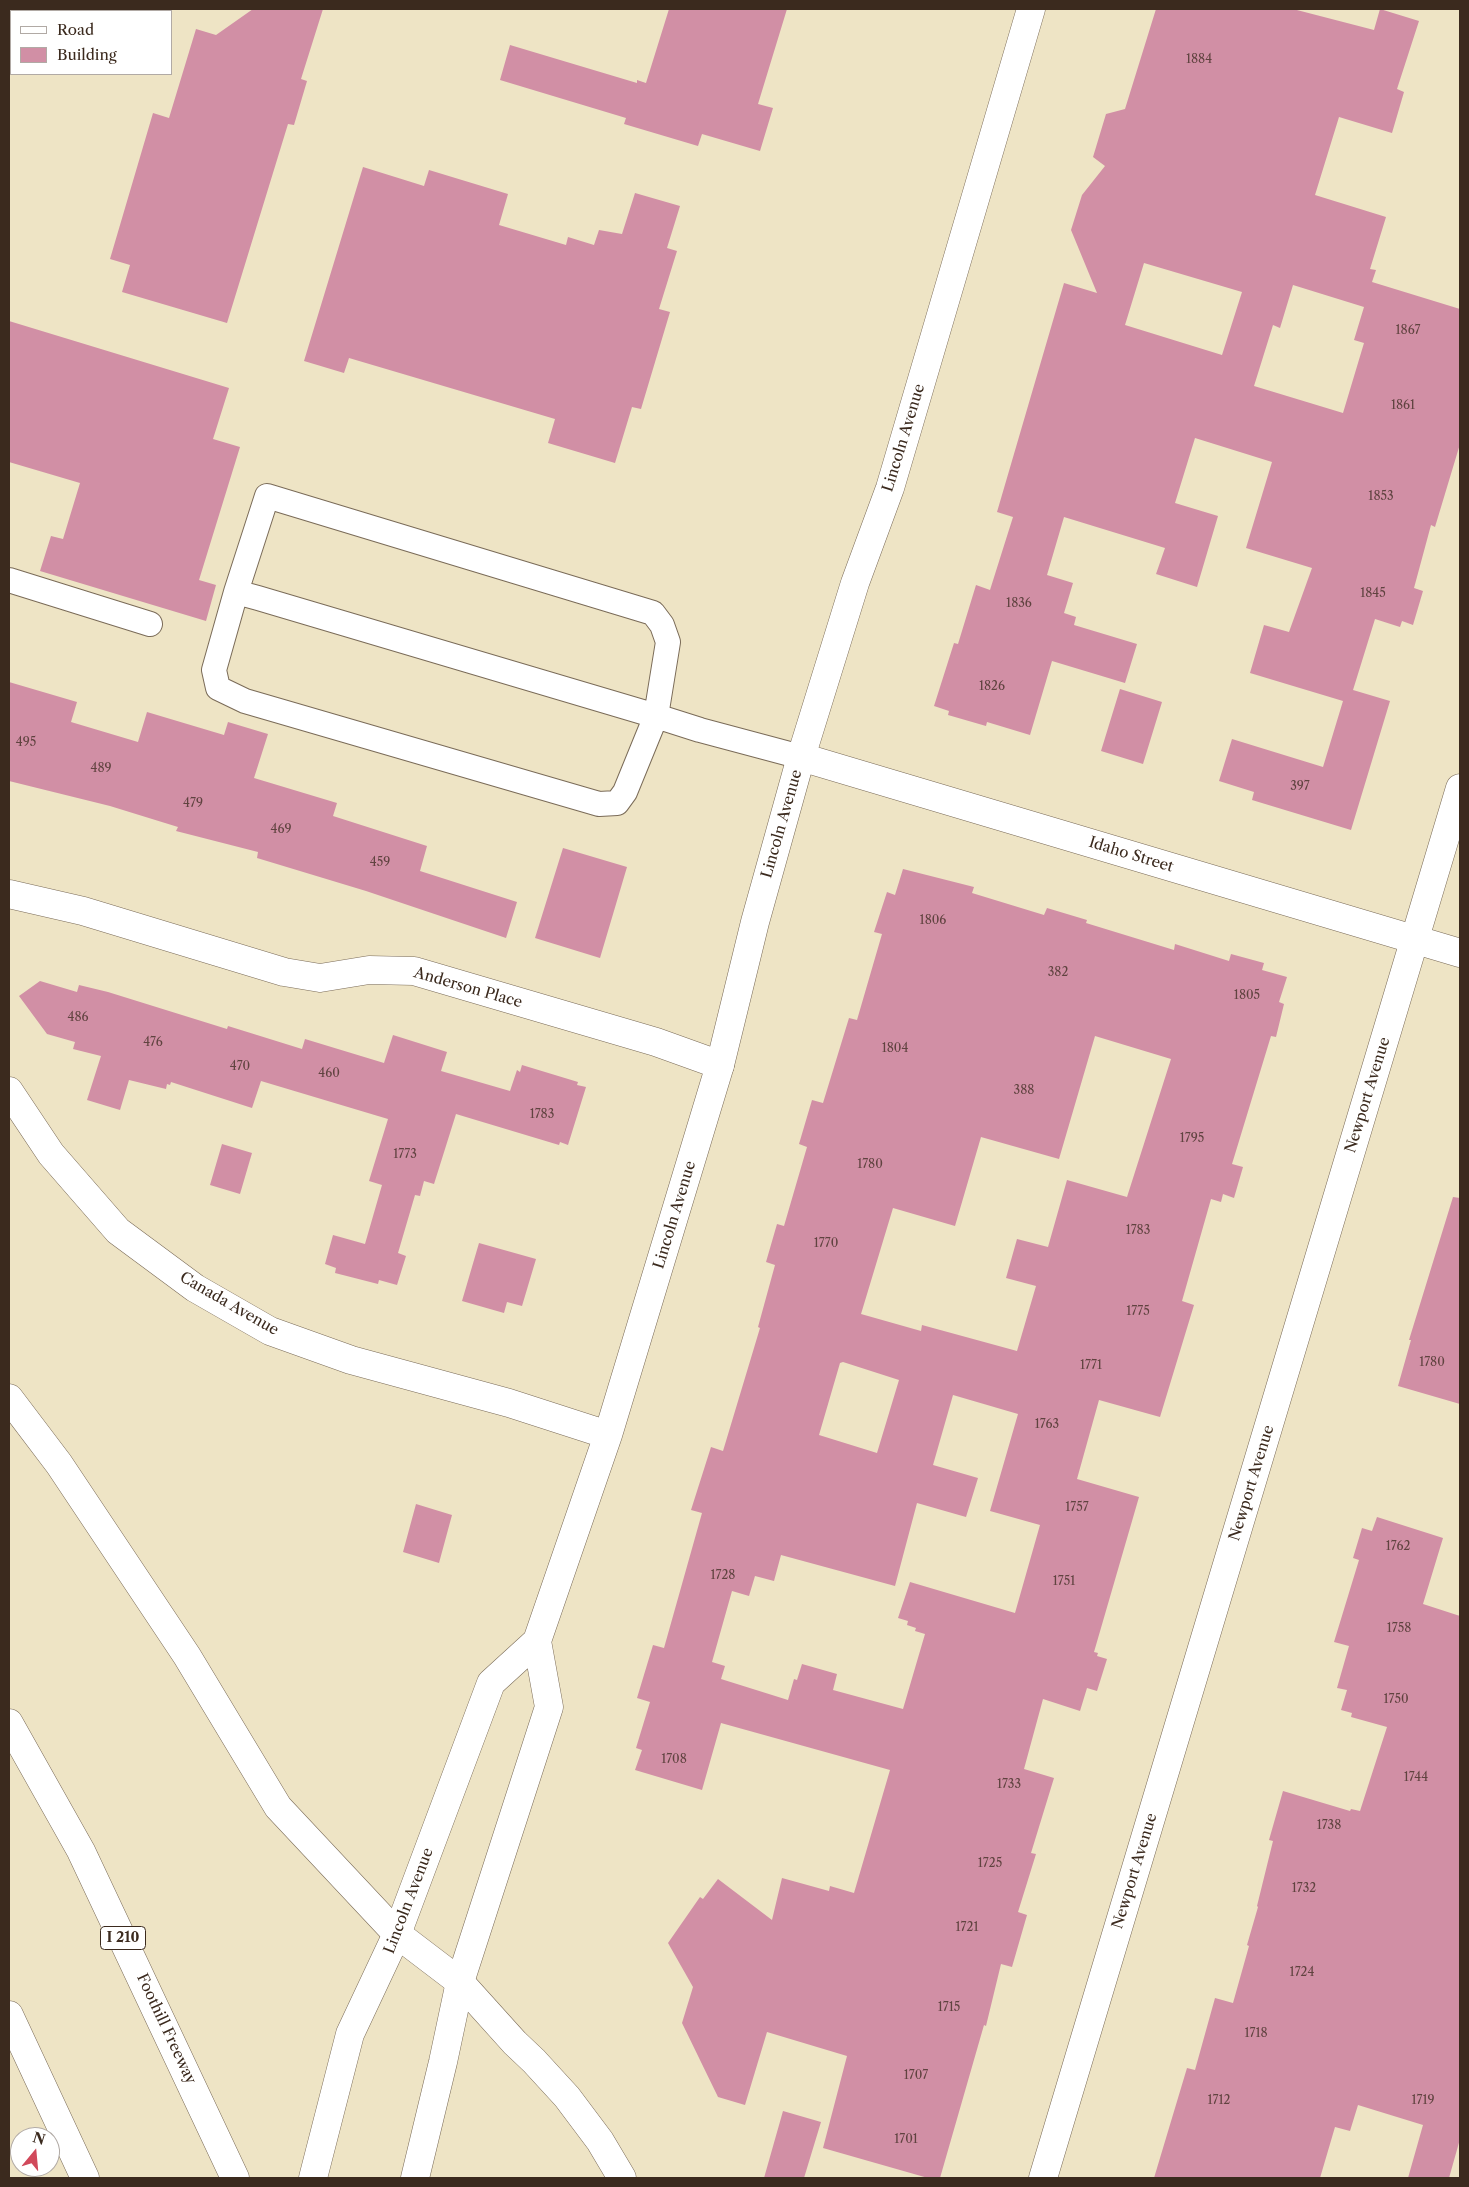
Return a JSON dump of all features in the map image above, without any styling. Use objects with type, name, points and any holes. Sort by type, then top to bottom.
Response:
[{"type":"main road","name":"Lincoln Avenue","points":[[312,2178],[350,2034],[397,1934],[491,1683],[537,1641],[608,1435],[720,1065],[755,922],[801,757],[855,582],[890,488],[1031,9]]},
{"type":"main road","name":"Idaho Street","points":[[801,757],[1460,953]]},
{"type":"main road","name":"Newport Avenue","points":[[1043,2178],[1460,788]]},
{"type":"main road","name":"Anderson Place","points":[[9,894],[84,911],[284,972],[320,978],[369,970],[414,971],[656,1042],[720,1065]]},
{"type":"main road","name":"Canada Avenue","points":[[9,1091],[52,1154],[118,1231],[195,1288],[270,1331],[351,1360],[509,1403],[608,1435]]},
{"type":"main road","points":[[9,1398],[59,1464],[187,1656],[278,1807],[397,1934],[460,1982],[515,2044],[534,2061],[567,2097],[600,2141],[622,2178]]},
{"type":"main road","name":"Lincoln Avenue","points":[[415,2178],[460,1982],[549,1708],[537,1641]]},
{"type":"main road","name":"Foothill Freeway","points":[[9,1723],[81,1851],[231,2168]]},
{"type":"main road","points":[[9,2015],[85,2178]]},
{"type":"lane","points":[[267,496],[653,612],[662,625],[668,642],[656,716],[625,792],[617,803],[599,804],[245,701],[218,688],[214,670],[236,592],[267,496]]},
{"type":"lane","points":[[9,580],[150,624]]},
{"type":"lane","points":[[236,592],[700,730],[801,757]]},
{"type":"building","points":[[253,9],[323,9],[301,79],[307,81],[294,125],[288,124],[227,323],[122,292],[130,265],[110,259],[153,113],[169,118],[196,29],[216,35]]},
{"type":"building","points":[[669,9],[787,9],[758,104],[773,108],[760,151],[702,134],[698,146],[624,124],[626,118],[500,80],[510,45],[637,83],[637,80],[646,83]]},
{"type":"building","points":[[1156,9],[1293,9],[1374,30],[1380,9],[1419,21],[1397,89],[1404,92],[1392,133],[1339,117],[1315,195],[1386,217],[1370,269],[1376,270],[1372,282],[1460,309],[1460,444],[1435,527],[1431,525],[1414,588],[1423,591],[1413,625],[1402,621],[1400,627],[1375,619],[1353,690],[1390,701],[1351,830],[1252,800],[1254,792],[1219,781],[1232,739],[1323,767],[1343,701],[1250,673],[1264,625],[1289,632],[1312,568],[1246,548],[1272,462],[1195,438],[1175,503],[1218,516],[1197,587],[1156,574],[1165,548],[1064,517],[1047,575],[1073,583],[1064,613],[1076,617],[1074,625],[1137,644],[1125,683],[1052,661],[1030,735],[987,722],[986,726],[948,715],[949,711],[934,706],[954,643],[958,644],[976,585],[990,590],[1013,517],[997,512],[1064,283],[1097,293],[1071,230],[1082,195],[1105,166],[1093,157],[1106,114],[1125,109]],"holes":[[[1144,263],[1242,292],[1222,355],[1125,325]],[[1293,285],[1364,307],[1354,340],[1364,343],[1343,413],[1254,386],[1273,325],[1280,328]]]},
{"type":"building","points":[[363,167],[424,186],[429,170],[508,194],[499,225],[566,245],[568,237],[594,245],[599,230],[622,234],[635,193],[680,206],[667,248],[677,251],[659,309],[670,312],[641,409],[632,407],[615,463],[548,443],[555,419],[349,358],[344,373],[304,361]]},
{"type":"building","points":[[9,321],[229,388],[213,439],[240,447],[199,580],[216,585],[206,621],[40,571],[51,536],[63,539],[80,483],[9,462]]},
{"type":"building","points":[[9,682],[77,702],[71,722],[138,742],[147,712],[224,735],[228,722],[268,734],[254,778],[337,803],[333,816],[427,846],[420,871],[517,902],[506,938],[366,891],[257,858],[258,852],[176,831],[178,827],[110,806],[9,781]]},
{"type":"building","points":[[1120,689],[1162,702],[1143,764],[1101,751]]},
{"type":"building","points":[[563,848],[627,867],[600,958],[535,938]]},
{"type":"building","points":[[903,869],[974,887],[972,893],[1044,915],[1047,908],[1087,920],[1086,923],[1174,950],[1175,944],[1229,961],[1231,954],[1264,963],[1262,970],[1287,977],[1279,1002],[1284,1004],[1276,1037],[1271,1036],[1232,1164],[1243,1167],[1234,1198],[1223,1194],[1221,1202],[1211,1199],[1182,1301],[1194,1305],[1160,1417],[1099,1400],[1077,1479],[1139,1497],[1094,1652],[1098,1653],[1097,1656],[1107,1659],[1097,1691],[1087,1688],[1080,1711],[1043,1699],[1024,1769],[1054,1778],[1031,1853],[1036,1854],[1018,1912],[1027,1915],[1012,1967],[1001,1964],[986,2026],[984,2025],[940,2178],[928,2178],[823,2148],[847,2056],[767,2032],[745,2105],[718,2097],[682,2023],[693,1987],[668,1943],[700,1897],[703,1899],[718,1879],[772,1920],[782,1878],[829,1891],[830,1886],[854,1893],[890,1770],[721,1723],[702,1790],[635,1770],[642,1750],[636,1748],[650,1702],[637,1698],[653,1645],[664,1648],[702,1513],[691,1510],[711,1447],[723,1451],[760,1328],[758,1327],[775,1265],[766,1262],[777,1224],[784,1226],[807,1147],[799,1144],[812,1100],[823,1103],[849,1018],[857,1020],[882,934],[874,932],[887,892],[895,895]],"holes":[[[1095,1036],[1171,1059],[1127,1197],[1067,1180],[1048,1247],[1017,1239],[1006,1278],[1036,1286],[1017,1351],[922,1325],[921,1331],[861,1314],[893,1208],[955,1226],[981,1137],[1059,1159]],[[843,1362],[899,1380],[877,1453],[819,1435],[840,1363]],[[953,1395],[1018,1414],[990,1511],[1040,1525],[1015,1613],[910,1582],[898,1618],[908,1621],[907,1625],[916,1628],[915,1631],[925,1634],[903,1709],[833,1690],[837,1674],[802,1664],[797,1680],[794,1679],[788,1700],[721,1679],[725,1666],[712,1662],[732,1591],[749,1596],[755,1576],[774,1581],[781,1555],[895,1586],[917,1503],[966,1517],[978,1478],[933,1465]]]},
{"type":"building","points":[[40,981],[77,992],[79,985],[108,992],[227,1029],[228,1026],[302,1049],[305,1039],[384,1063],[393,1035],[447,1052],[441,1071],[510,1091],[517,1070],[520,1072],[522,1065],[578,1082],[577,1085],[586,1087],[568,1145],[560,1142],[559,1145],[456,1114],[434,1184],[424,1181],[420,1196],[415,1195],[398,1253],[406,1256],[397,1285],[379,1280],[378,1284],[335,1273],[336,1268],[325,1264],[333,1235],[365,1244],[382,1185],[369,1181],[388,1119],[261,1081],[252,1108],[171,1082],[170,1085],[167,1084],[166,1089],[129,1080],[120,1110],[87,1100],[101,1056],[73,1049],[75,1042],[47,1034],[19,996]]},
{"type":"building","points":[[222,1144],[252,1153],[240,1194],[210,1185]]},
{"type":"building","points":[[1453,1197],[1460,1198],[1460,1404],[1398,1386],[1411,1340],[1409,1340]]},
{"type":"building","points":[[479,1243],[536,1259],[522,1306],[507,1302],[504,1313],[462,1301]]},
{"type":"building","points":[[416,1504],[452,1515],[439,1563],[403,1552]]},
{"type":"building","points":[[1377,1517],[1443,1538],[1423,1604],[1460,1616],[1460,2139],[1449,2178],[1408,2178],[1423,2125],[1358,2105],[1350,2131],[1335,2127],[1320,2178],[1154,2178],[1187,2068],[1195,2070],[1215,1998],[1233,2003],[1249,1946],[1247,1945],[1273,1841],[1269,1840],[1283,1791],[1350,1811],[1351,1809],[1360,1811],[1387,1727],[1351,1717],[1352,1713],[1341,1710],[1347,1690],[1337,1688],[1349,1646],[1334,1642],[1359,1560],[1353,1558],[1362,1528],[1372,1531]]},
{"type":"building","points":[[783,2111],[821,2122],[804,2178],[764,2178]]}]
